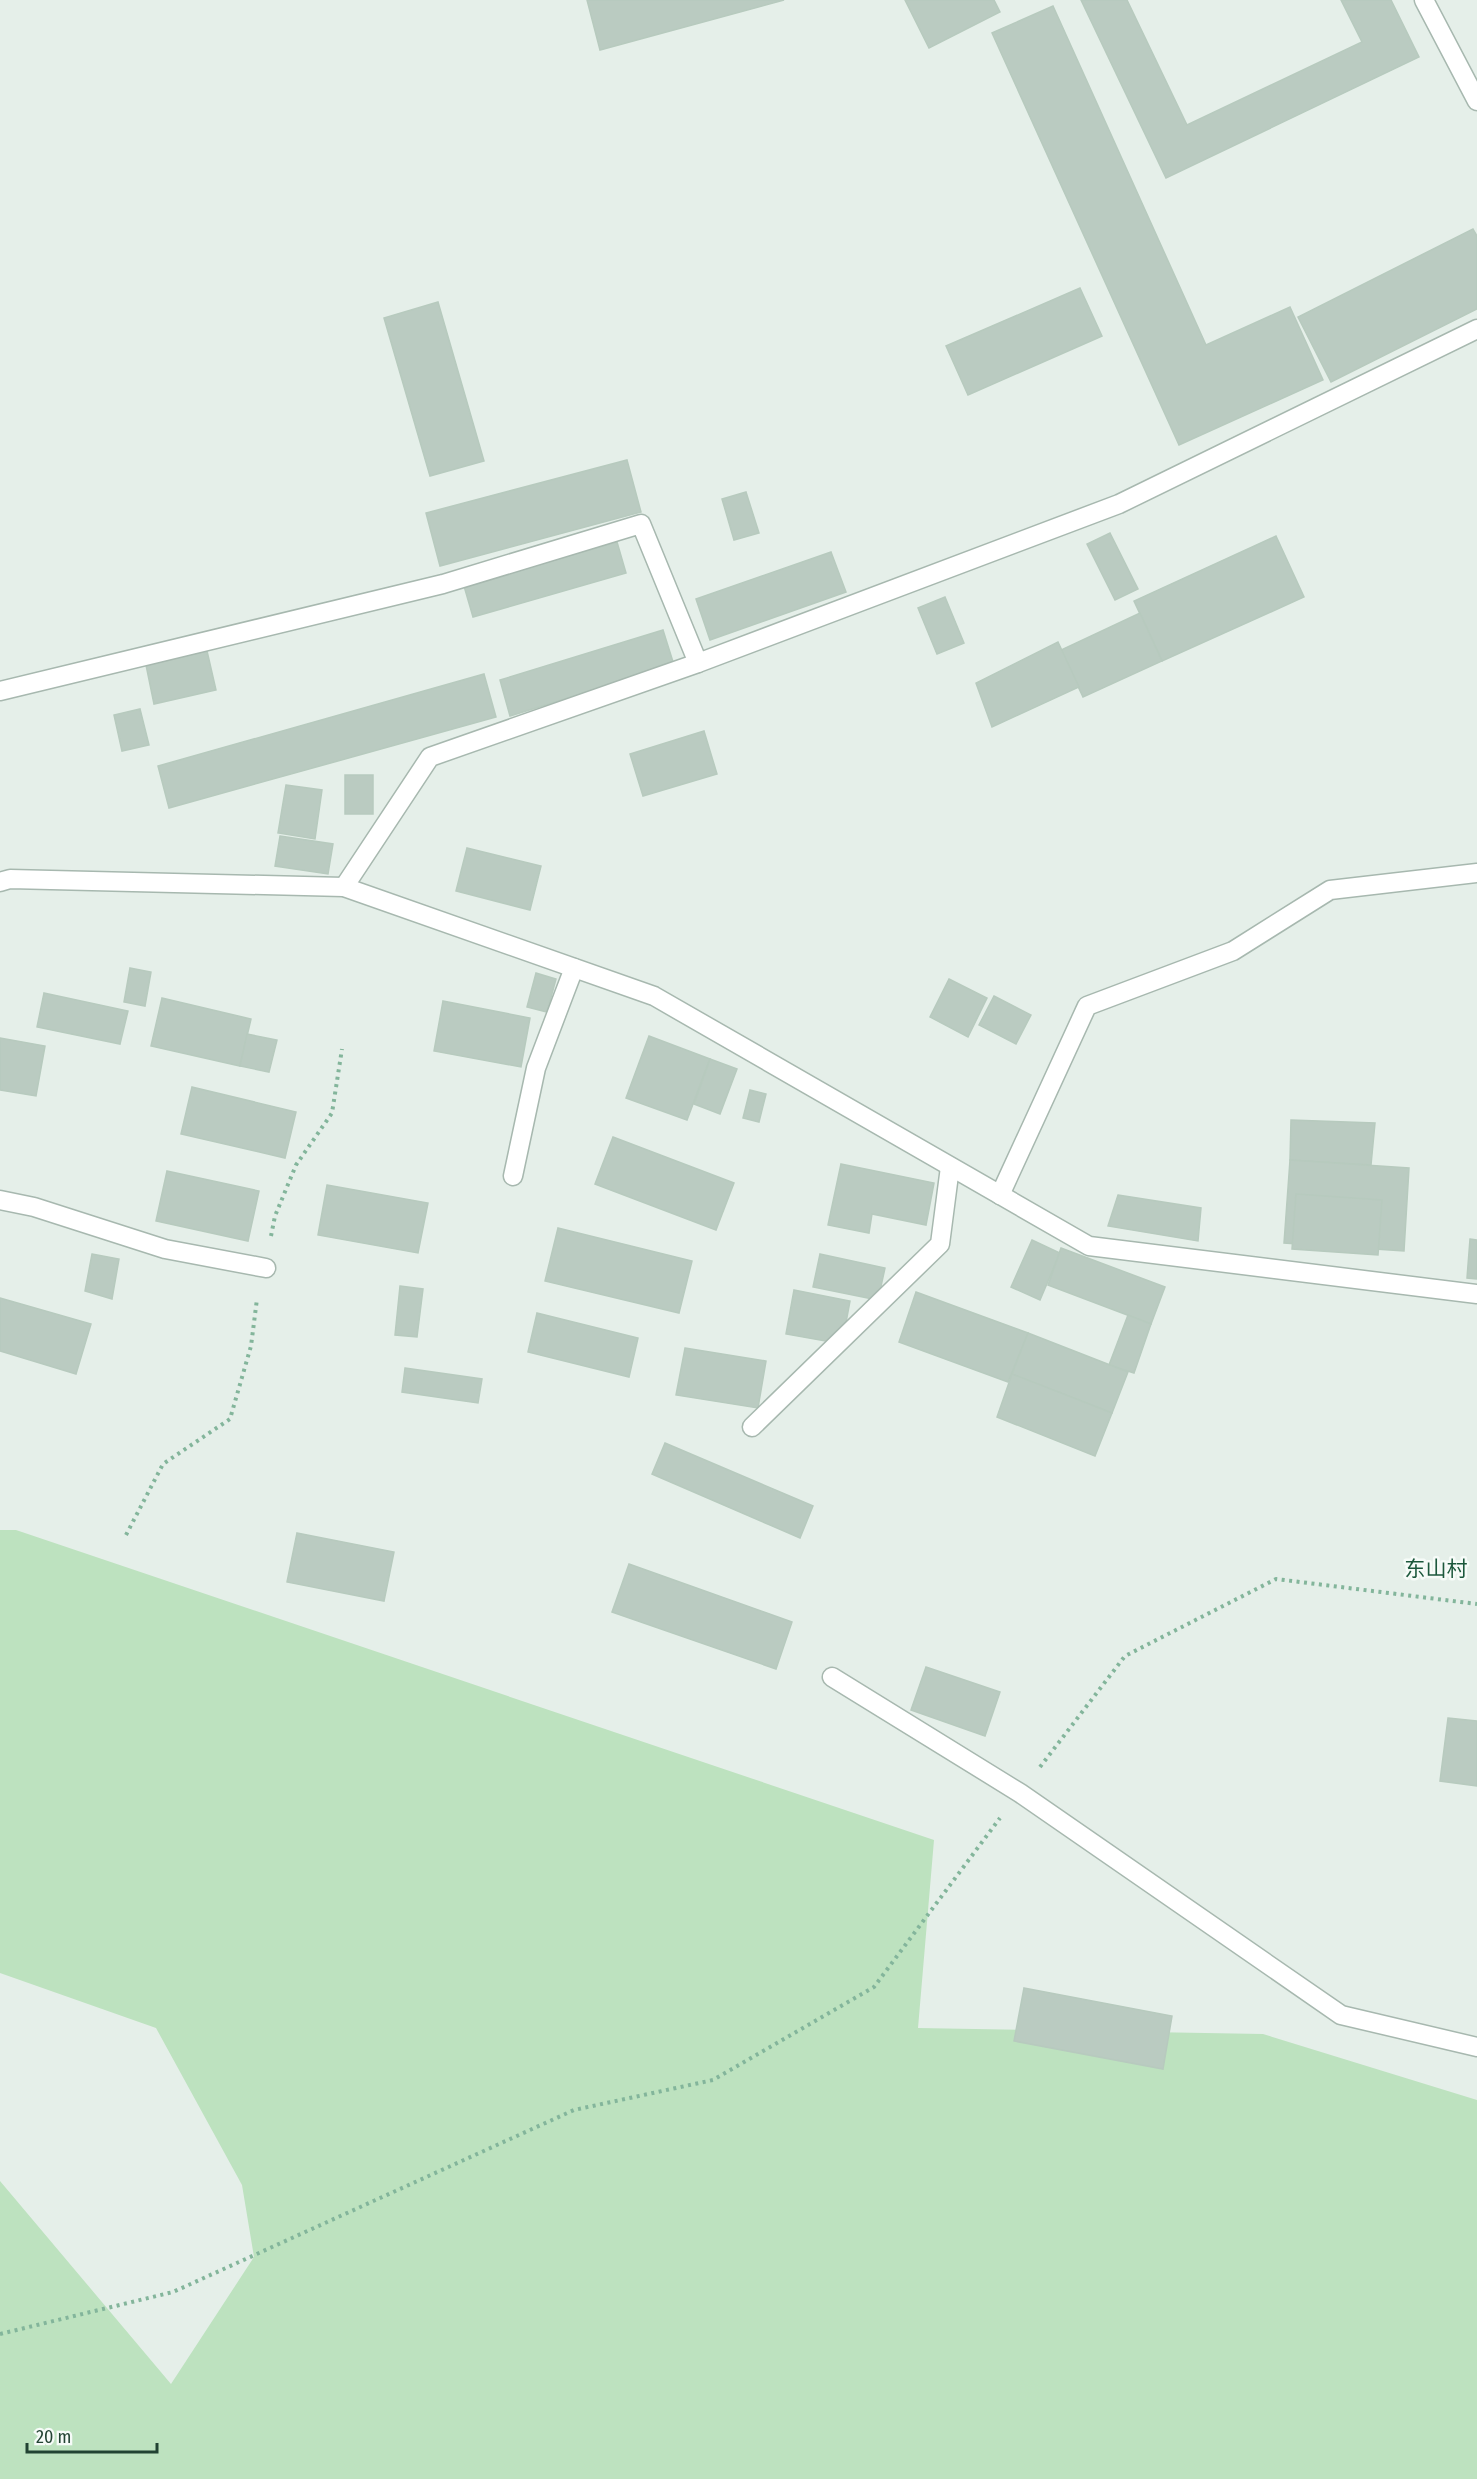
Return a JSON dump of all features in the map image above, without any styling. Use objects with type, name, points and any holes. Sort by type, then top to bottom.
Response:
[{"type":"street","points":[[1424,0],[1477,101]]},
{"type":"street","points":[[344,887],[430,757],[698,663],[1119,504],[1477,329]]},
{"type":"street","points":[[0,691],[443,584],[641,524],[698,663]]},
{"type":"street","points":[[1000,1196],[1087,1006],[1233,951],[1330,890],[1477,873]]},
{"type":"street","points":[[0,882],[10,879],[344,887],[654,996],[1089,1246],[1477,1293]]},
{"type":"street","points":[[513,1176],[536,1068],[574,968]]},
{"type":"street","points":[[752,1427],[940,1244],[950,1167]]},
{"type":"street","points":[[0,1200],[34,1207],[165,1249],[266,1268]]},
{"type":"street","points":[[832,1677],[1020,1793],[1341,2015],[1477,2047]]},
{"type":"path","points":[[126,1535],[163,1464],[230,1419],[251,1346],[256,1304],[266,1268],[274,1216],[296,1165],[332,1113],[342,1049]]},
{"type":"path","points":[[0,2334],[173,2292],[574,2110],[713,2080],[874,1986],[1125,1656],[1276,1579],[1477,1604]]},
{"type":"green space","points":[[0,1530],[16,1530],[934,1840],[918,2028],[1263,2034],[1477,2100],[1477,2479],[0,2479],[0,2181],[171,2384],[254,2257],[242,2185],[156,2028],[0,1973]]},
{"type":"building","points":[[587,0],[784,0],[600,50]]},
{"type":"building","points":[[905,0],[994,0],[1000,12],[929,48]]},
{"type":"building","points":[[1081,0],[1127,0],[1187,125],[1362,42],[1341,0],[1391,0],[1419,57],[1166,178]]},
{"type":"building","points":[[1053,6],[1206,345],[1290,307],[1323,380],[1179,445],[992,33]]},
{"type":"building","points":[[1473,229],[1477,236],[1477,309],[1331,382],[1298,317]]},
{"type":"building","points":[[1080,288],[1102,336],[968,395],[946,346]]},
{"type":"building","points":[[438,302],[484,461],[430,476],[384,318]]},
{"type":"building","points":[[627,460],[641,512],[440,566],[426,513]]},
{"type":"building","points":[[746,492],[759,533],[734,540],[722,499]]},
{"type":"building","points":[[1110,533],[1138,589],[1115,600],[1087,544]]},
{"type":"building","points":[[1276,536],[1304,597],[1162,661],[1134,601]]},
{"type":"building","points":[[617,542],[626,573],[473,617],[464,586]]},
{"type":"building","points":[[831,552],[846,592],[710,640],[696,599]]},
{"type":"building","points":[[945,597],[964,643],[937,654],[918,608]]},
{"type":"building","points":[[1140,613],[1162,661],[1083,697],[1061,650]]},
{"type":"building","points":[[663,630],[674,665],[510,716],[500,680]]},
{"type":"building","points":[[1058,642],[1079,687],[992,727],[976,683]]},
{"type":"building","points":[[207,651],[216,690],[154,704],[146,665]]},
{"type":"building","points":[[484,674],[496,717],[169,808],[158,766]]},
{"type":"building","points":[[140,709],[149,745],[122,751],[114,715]]},
{"type":"building","points":[[704,731],[717,774],[643,796],[630,754]]},
{"type":"building","points":[[345,775],[373,775],[373,814],[345,814]]},
{"type":"building","points":[[286,785],[322,790],[315,839],[278,833]]},
{"type":"building","points":[[280,836],[333,844],[328,874],[275,866]]},
{"type":"building","points":[[467,848],[541,866],[530,910],[456,891]]},
{"type":"building","points":[[130,968],[151,972],[145,1006],[124,1002]]},
{"type":"building","points":[[536,973],[556,979],[547,1012],[527,1007]]},
{"type":"building","points":[[949,979],[987,998],[968,1037],[930,1017]]},
{"type":"building","points":[[44,993],[128,1011],[120,1044],[37,1027]]},
{"type":"building","points":[[994,996],[1031,1015],[1016,1044],[979,1025]]},
{"type":"building","points":[[162,998],[251,1019],[240,1066],[151,1046]]},
{"type":"building","points":[[443,1001],[530,1018],[521,1067],[434,1051]]},
{"type":"building","points":[[247,1034],[277,1040],[269,1072],[240,1066]]},
{"type":"building","points":[[649,1036],[710,1059],[687,1120],[626,1098]]},
{"type":"building","points":[[0,1038],[45,1046],[36,1096],[0,1090]]},
{"type":"building","points":[[710,1059],[737,1069],[720,1114],[694,1104]]},
{"type":"building","points":[[192,1087],[296,1112],[285,1158],[181,1134]]},
{"type":"building","points":[[750,1090],[766,1094],[759,1122],[743,1118]]},
{"type":"building","points":[[1291,1120],[1375,1123],[1371,1165],[1290,1160]]},
{"type":"building","points":[[613,1137],[734,1183],[716,1230],[595,1184]]},
{"type":"building","points":[[1290,1160],[1409,1168],[1404,1251],[1284,1243]]},
{"type":"building","points":[[841,1164],[934,1183],[926,1225],[872,1214],[869,1233],[828,1225]]},
{"type":"building","points":[[167,1171],[259,1191],[248,1241],[156,1221]]},
{"type":"building","points":[[327,1185],[428,1203],[418,1253],[318,1235]]},
{"type":"building","points":[[1296,1194],[1382,1200],[1378,1255],[1292,1249]]},
{"type":"building","points":[[1118,1195],[1201,1208],[1198,1241],[1108,1226]]},
{"type":"building","points":[[558,1228],[692,1261],[679,1313],[545,1281]]},
{"type":"building","points":[[1470,1239],[1477,1240],[1477,1279],[1467,1278]]},
{"type":"building","points":[[1032,1240],[1060,1253],[1040,1300],[1011,1287]]},
{"type":"building","points":[[1061,1248],[1165,1287],[1151,1324],[1048,1285]]},
{"type":"building","points":[[92,1254],[119,1259],[112,1299],[85,1291]]},
{"type":"building","points":[[820,1254],[885,1268],[878,1300],[813,1287]]},
{"type":"building","points":[[400,1286],[423,1289],[417,1337],[395,1335]]},
{"type":"building","points":[[794,1290],[850,1301],[842,1344],[786,1334]]},
{"type":"building","points":[[916,1292],[1028,1333],[1008,1382],[899,1342]]},
{"type":"building","points":[[0,1298],[91,1324],[76,1374],[0,1351]]},
{"type":"building","points":[[537,1313],[638,1338],[629,1377],[528,1352]]},
{"type":"building","points":[[1128,1315],[1151,1324],[1134,1373],[1109,1365]]},
{"type":"building","points":[[1028,1333],[1128,1372],[1112,1413],[1012,1374]]},
{"type":"building","points":[[685,1348],[766,1361],[758,1408],[676,1395]]},
{"type":"building","points":[[405,1368],[482,1379],[478,1403],[402,1392]]},
{"type":"building","points":[[1012,1374],[1112,1413],[1095,1456],[997,1417]]},
{"type":"building","points":[[665,1443],[813,1506],[800,1538],[652,1474]]},
{"type":"building","points":[[297,1533],[394,1552],[384,1601],[287,1582]]},
{"type":"building","points":[[629,1564],[792,1622],[776,1669],[612,1612]]},
{"type":"building","points":[[926,1667],[1000,1692],[985,1736],[911,1710]]},
{"type":"building","points":[[1448,1718],[1477,1721],[1477,1786],[1440,1781]]},
{"type":"building","points":[[1024,1988],[1172,2016],[1163,2069],[1014,2041]]},
{"type":"district","name":"东山村","points":[[1436,1569]]}]
